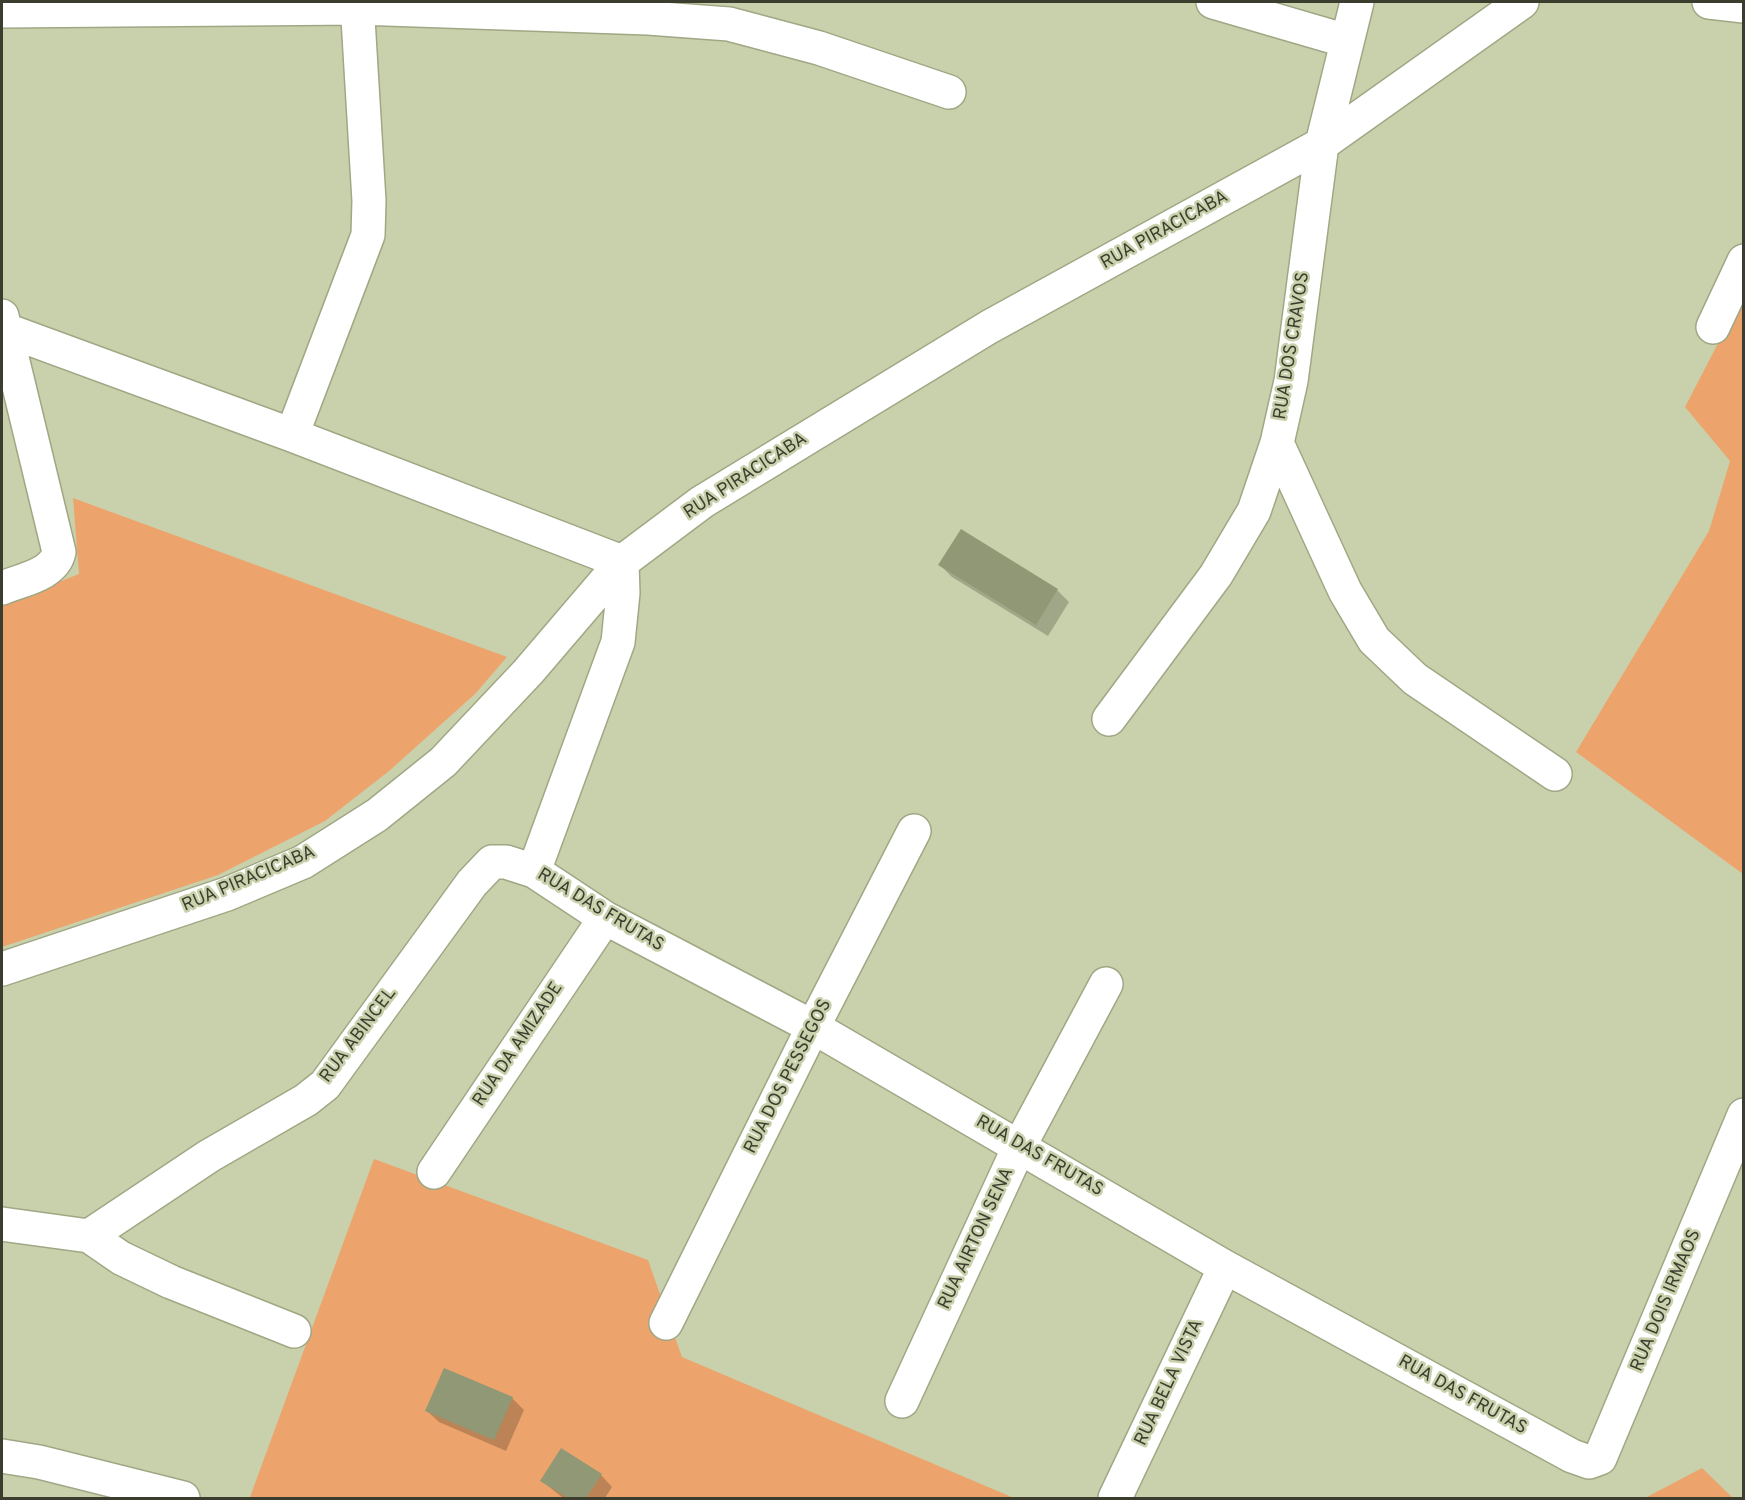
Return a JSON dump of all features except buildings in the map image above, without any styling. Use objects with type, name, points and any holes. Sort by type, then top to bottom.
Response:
[{"type":"street","points":[[1213,2],[1347,41]]},
{"type":"street","name":"RUA DOS CRAVOS","points":[[1109,718],[1216,575],[1254,511],[1277,443],[1291,381],[1322,144],[1357,2]]},
{"type":"street","name":"RUA PIRACICABA","points":[[2,969],[227,894],[303,862],[377,815],[443,762],[528,672],[622,562],[702,502],[988,327],[1322,144],[1522,2]]},
{"type":"street","points":[[1709,2],[1743,6]]},
{"type":"street","points":[[2,11],[357,5],[648,18],[729,24],[819,48],[949,92]]},
{"type":"street","points":[[292,435],[368,235],[369,201],[357,5]]},
{"type":"street","points":[[1713,327],[1743,261]]},
{"type":"street","points":[[4,323],[622,562],[623,593],[618,642],[520,866]]},
{"type":"street","points":[[2,588],[50,568],[57,562],[58,552],[4,323]]},
{"type":"street","points":[[1277,443],[1346,591],[1374,640],[1415,679],[1555,774]]},
{"type":"street","name":"RUA DOS PESSEGOS","points":[[666,1323],[813,1027],[914,831]]},
{"type":"street","name":"RUA ABINCEL","points":[[89,1236],[209,1156],[306,1100],[325,1085],[472,883],[492,862],[520,866]]},
{"type":"street","name":"RUA DAS FRUTAS","points":[[520,866],[605,918],[813,1027],[1020,1145],[1225,1267],[1572,1456]]},
{"type":"street","name":"RUA DA AMIZADE","points":[[434,1172],[605,918]]},
{"type":"street","name":"RUA AIRTON SENA","points":[[902,1401],[1020,1145],[1106,984]]},
{"type":"street","name":"RUA DOIS IRMAOS","points":[[1572,1456],[1589,1462],[1600,1458],[1743,1115]]},
{"type":"street","points":[[2,1224],[89,1236],[121,1258],[171,1282],[294,1331]]},
{"type":"street","name":"RUA BELA VISTA","points":[[1115,1498],[1225,1267]]},
{"type":"street","points":[[2,1456],[39,1462],[183,1498]]},
{"type":"shaded area","points":[[1743,295],[1743,874],[1576,752],[1709,531],[1730,461],[1685,407]]},
{"type":"shaded area","points":[[73,498],[507,657],[475,694],[389,771],[325,821],[218,875],[2,947],[2,604],[79,574]]},
{"type":"shaded area","points":[[374,1159],[648,1260],[682,1357],[1014,1498],[250,1497]]},
{"type":"shaded area","points":[[1702,1468],[1733,1498],[1645,1498]]}]
